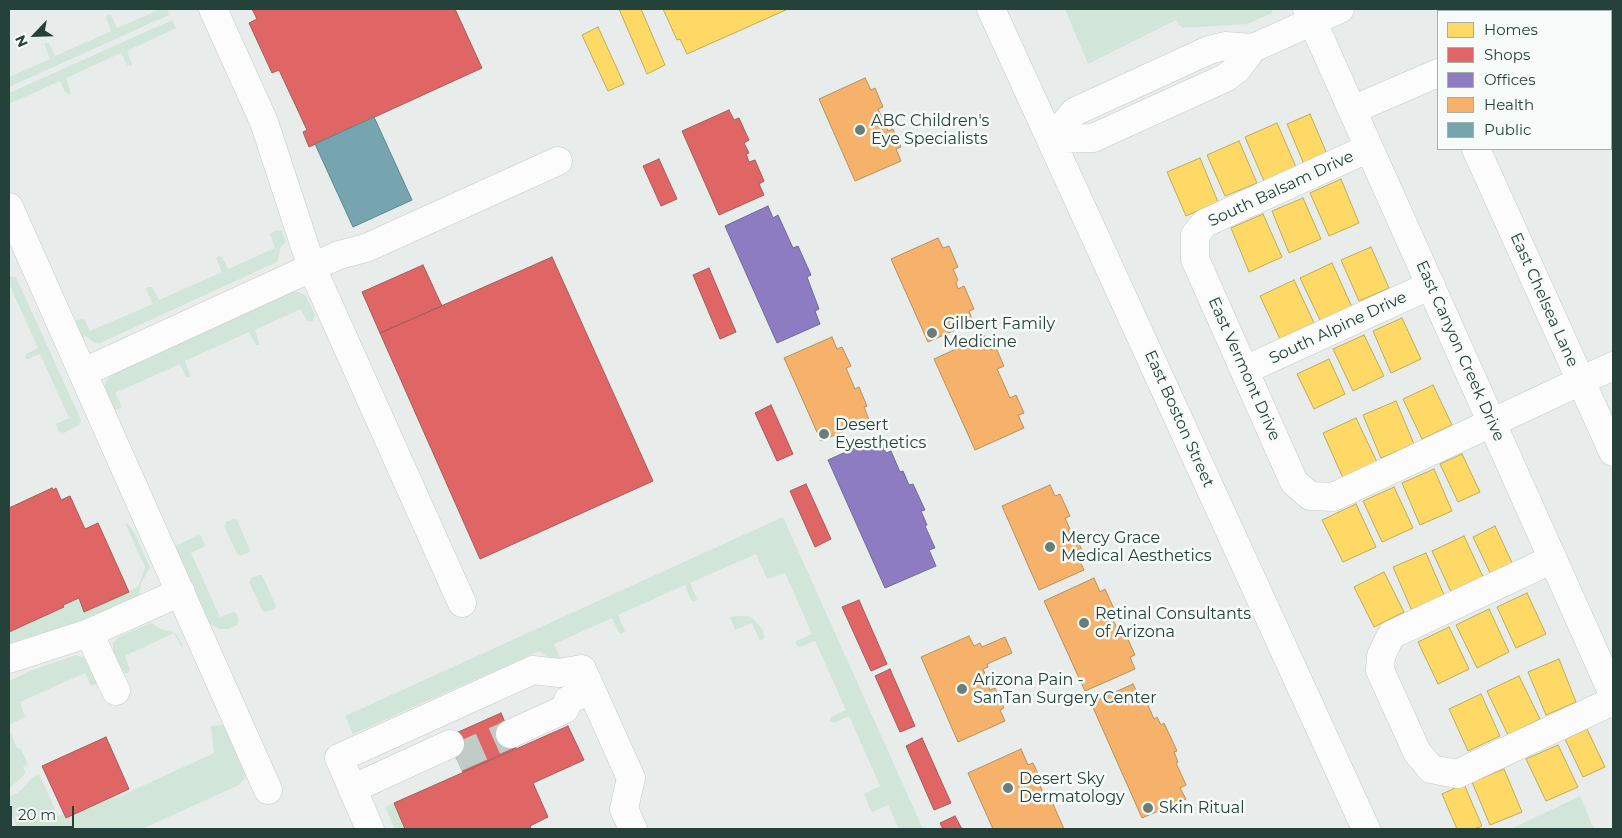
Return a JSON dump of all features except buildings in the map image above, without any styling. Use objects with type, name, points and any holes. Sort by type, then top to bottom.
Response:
[{"type":"street","points":[[213,9],[264,122],[312,268],[462,603]]},
{"type":"street","name":"East Boston Street","points":[[991,9],[1366,829]]},
{"type":"street","points":[[1052,139],[1093,138],[1225,78],[1237,69],[1253,48],[1310,15],[1340,9]]},
{"type":"street","name":"East Canyon Creek Drive","points":[[1310,15],[1613,694]]},
{"type":"street","points":[[1052,139],[1074,112],[1209,50],[1225,46],[1253,48]]},
{"type":"street","points":[[1352,110],[1437,73]]},
{"type":"street","points":[[1158,74],[1170,103]]},
{"type":"street","name":"South Balsam Drive","points":[[1195,234],[1205,223],[1369,148]]},
{"type":"street","name":"East Chelsea Lane","points":[[1476,150],[1613,452]]},
{"type":"street","points":[[84,372],[339,255],[366,248],[558,161]]},
{"type":"street","points":[[9,207],[18,253],[84,372],[205,651],[232,706],[268,790]]},
{"type":"street","name":"East Vermont Drive","points":[[1195,234],[1195,259],[1294,482],[1310,496],[1333,497],[1492,424]]},
{"type":"street","name":"South Alpine Drive","points":[[1244,370],[1430,285]]},
{"type":"street","points":[[1492,424],[1613,366]]},
{"type":"street","points":[[1553,559],[1391,635],[1381,656],[1380,670],[1417,752],[1431,769],[1457,774],[1613,701]]},
{"type":"street","points":[[9,659],[89,633],[180,592]]},
{"type":"street","points":[[89,633],[116,691]]},
{"type":"street","points":[[370,829],[339,758],[533,670],[559,673],[582,669],[580,695],[631,778],[624,809],[633,829]]},
{"type":"street","points":[[507,727],[565,709],[580,695]]},
{"type":"street","points":[[355,796],[453,751]]},
{"type":"green space","points":[[161,9],[167,9],[169,15],[9,87],[9,77],[50,59],[45,43],[49,43],[55,56],[111,31],[106,18],[107,15],[111,15],[117,28]]},
{"type":"green space","points":[[1065,9],[1272,9],[1272,13],[1247,24],[1182,28],[1176,20],[1088,64]]},
{"type":"green space","points":[[172,20],[176,28],[127,51],[131,66],[127,65],[121,53],[66,78],[70,95],[65,92],[60,81],[9,104],[9,93]]},
{"type":"green space","points":[[277,230],[282,231],[286,242],[281,247],[277,262],[100,343],[93,342],[86,336],[80,338],[74,322],[76,320],[84,319],[90,331],[153,304],[146,289],[147,287],[152,287],[159,300],[222,272],[216,258],[219,256],[222,257],[228,269],[275,248],[270,234]]},
{"type":"green space","points":[[9,276],[16,277],[81,420],[79,425],[64,433],[58,431],[56,424],[69,418],[40,354],[28,359],[25,358],[26,354],[38,348],[9,284]]},
{"type":"green space","points":[[291,292],[299,292],[306,296],[315,315],[312,322],[307,321],[301,309],[255,330],[259,345],[256,345],[249,332],[185,361],[190,374],[189,377],[186,377],[180,364],[115,393],[122,407],[113,411],[104,392],[106,381],[112,373]]},
{"type":"green space","points":[[783,517],[923,829],[899,829],[888,805],[873,812],[871,811],[864,794],[880,786],[849,716],[834,723],[830,721],[831,717],[846,710],[815,641],[800,647],[796,645],[796,641],[812,634],[785,573],[767,579],[756,554],[690,583],[697,599],[694,602],[691,600],[685,585],[618,615],[625,631],[622,634],[619,633],[612,618],[554,644],[561,660],[552,660],[539,651],[353,734],[345,716]]},
{"type":"green space","points":[[234,519],[237,520],[250,550],[250,552],[240,556],[237,554],[224,526],[226,522]]},
{"type":"green space","points":[[125,523],[134,532],[150,568],[141,583],[139,596],[77,622],[9,644],[9,632],[64,608],[63,605],[79,598],[85,612],[138,587],[145,567]]},
{"type":"green space","points":[[199,535],[205,546],[191,553],[220,617],[233,612],[236,613],[239,620],[237,625],[228,629],[219,629],[208,623],[175,548],[177,545]]},
{"type":"green space","points":[[262,575],[276,606],[264,612],[249,582],[251,578]]},
{"type":"green space","points":[[748,616],[753,619],[763,630],[764,638],[760,641],[752,623],[735,630],[730,617]]},
{"type":"green space","points":[[151,623],[161,629],[176,633],[183,646],[181,646],[174,633],[125,656],[130,670],[128,673],[123,673],[113,652],[113,643],[120,636]]},
{"type":"green space","points":[[76,655],[86,658],[97,682],[96,684],[91,686],[85,673],[20,702],[25,717],[9,725],[9,681],[32,670]]},
{"type":"green space","points":[[222,717],[246,771],[244,779],[239,785],[142,829],[18,829],[9,807],[9,797],[19,792],[32,778],[39,774],[58,816],[64,814],[66,818],[115,796],[116,798],[214,753],[211,726],[223,725]]},
{"type":"green space","points":[[9,729],[17,748],[21,749],[28,764],[23,767],[26,773],[9,789]]},
{"type":"green space","points":[[1580,796],[1594,829],[1511,829]]},
{"type":"green space","points":[[394,803],[405,829],[395,829],[385,807]]},
{"type":"tunnel","points":[[456,758],[510,734]]},
{"type":"place","name":"ABC Children's Eye Specialists","points":[[860,130]]},
{"type":"place","name":"Gilbert Family Medicine","points":[[932,333]]},
{"type":"place","name":"Desert Eyesthetics","points":[[824,434]]},
{"type":"place","name":"Mercy Grace Medical Aesthetics","points":[[1050,547]]},
{"type":"place","name":"Retinal Consultants of Arizona","points":[[1084,623]]},
{"type":"place","name":"Arizona Pain - SanTan Surgery Center","points":[[962,689]]},
{"type":"place","name":"Desert Sky Dermatology","points":[[1008,788]]},
{"type":"place","name":"Skin Ritual","points":[[1148,808]]}]
